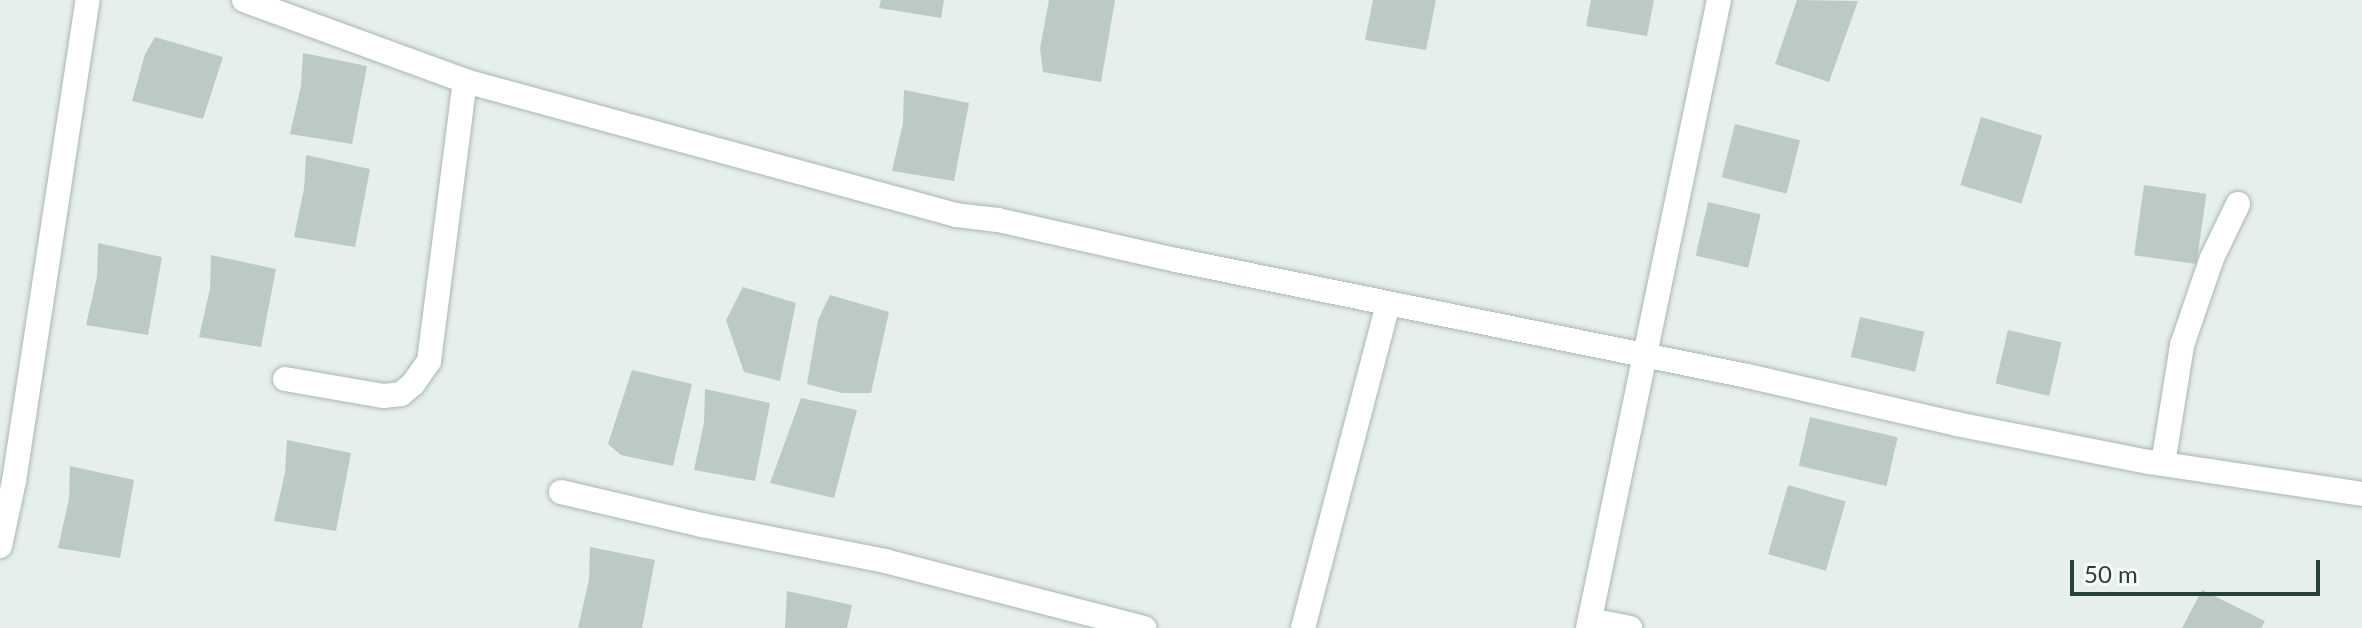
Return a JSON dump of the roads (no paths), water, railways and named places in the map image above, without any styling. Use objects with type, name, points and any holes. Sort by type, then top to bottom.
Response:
[{"type":"street","points":[[0,546],[14,481],[88,0]]},
{"type":"street","points":[[244,0],[465,81],[956,215],[998,220],[1957,424],[2163,464],[2362,494]]},
{"type":"street","points":[[1630,628],[1589,624],[1719,0]]},
{"type":"street","points":[[285,379],[383,396],[401,394],[413,384],[429,361],[465,81]]},
{"type":"street","points":[[2163,464],[2182,345],[2212,258],[2238,204]]},
{"type":"street","points":[[1303,628],[1388,304]]},
{"type":"street","points":[[561,492],[702,525],[885,561],[1145,628]]}]
